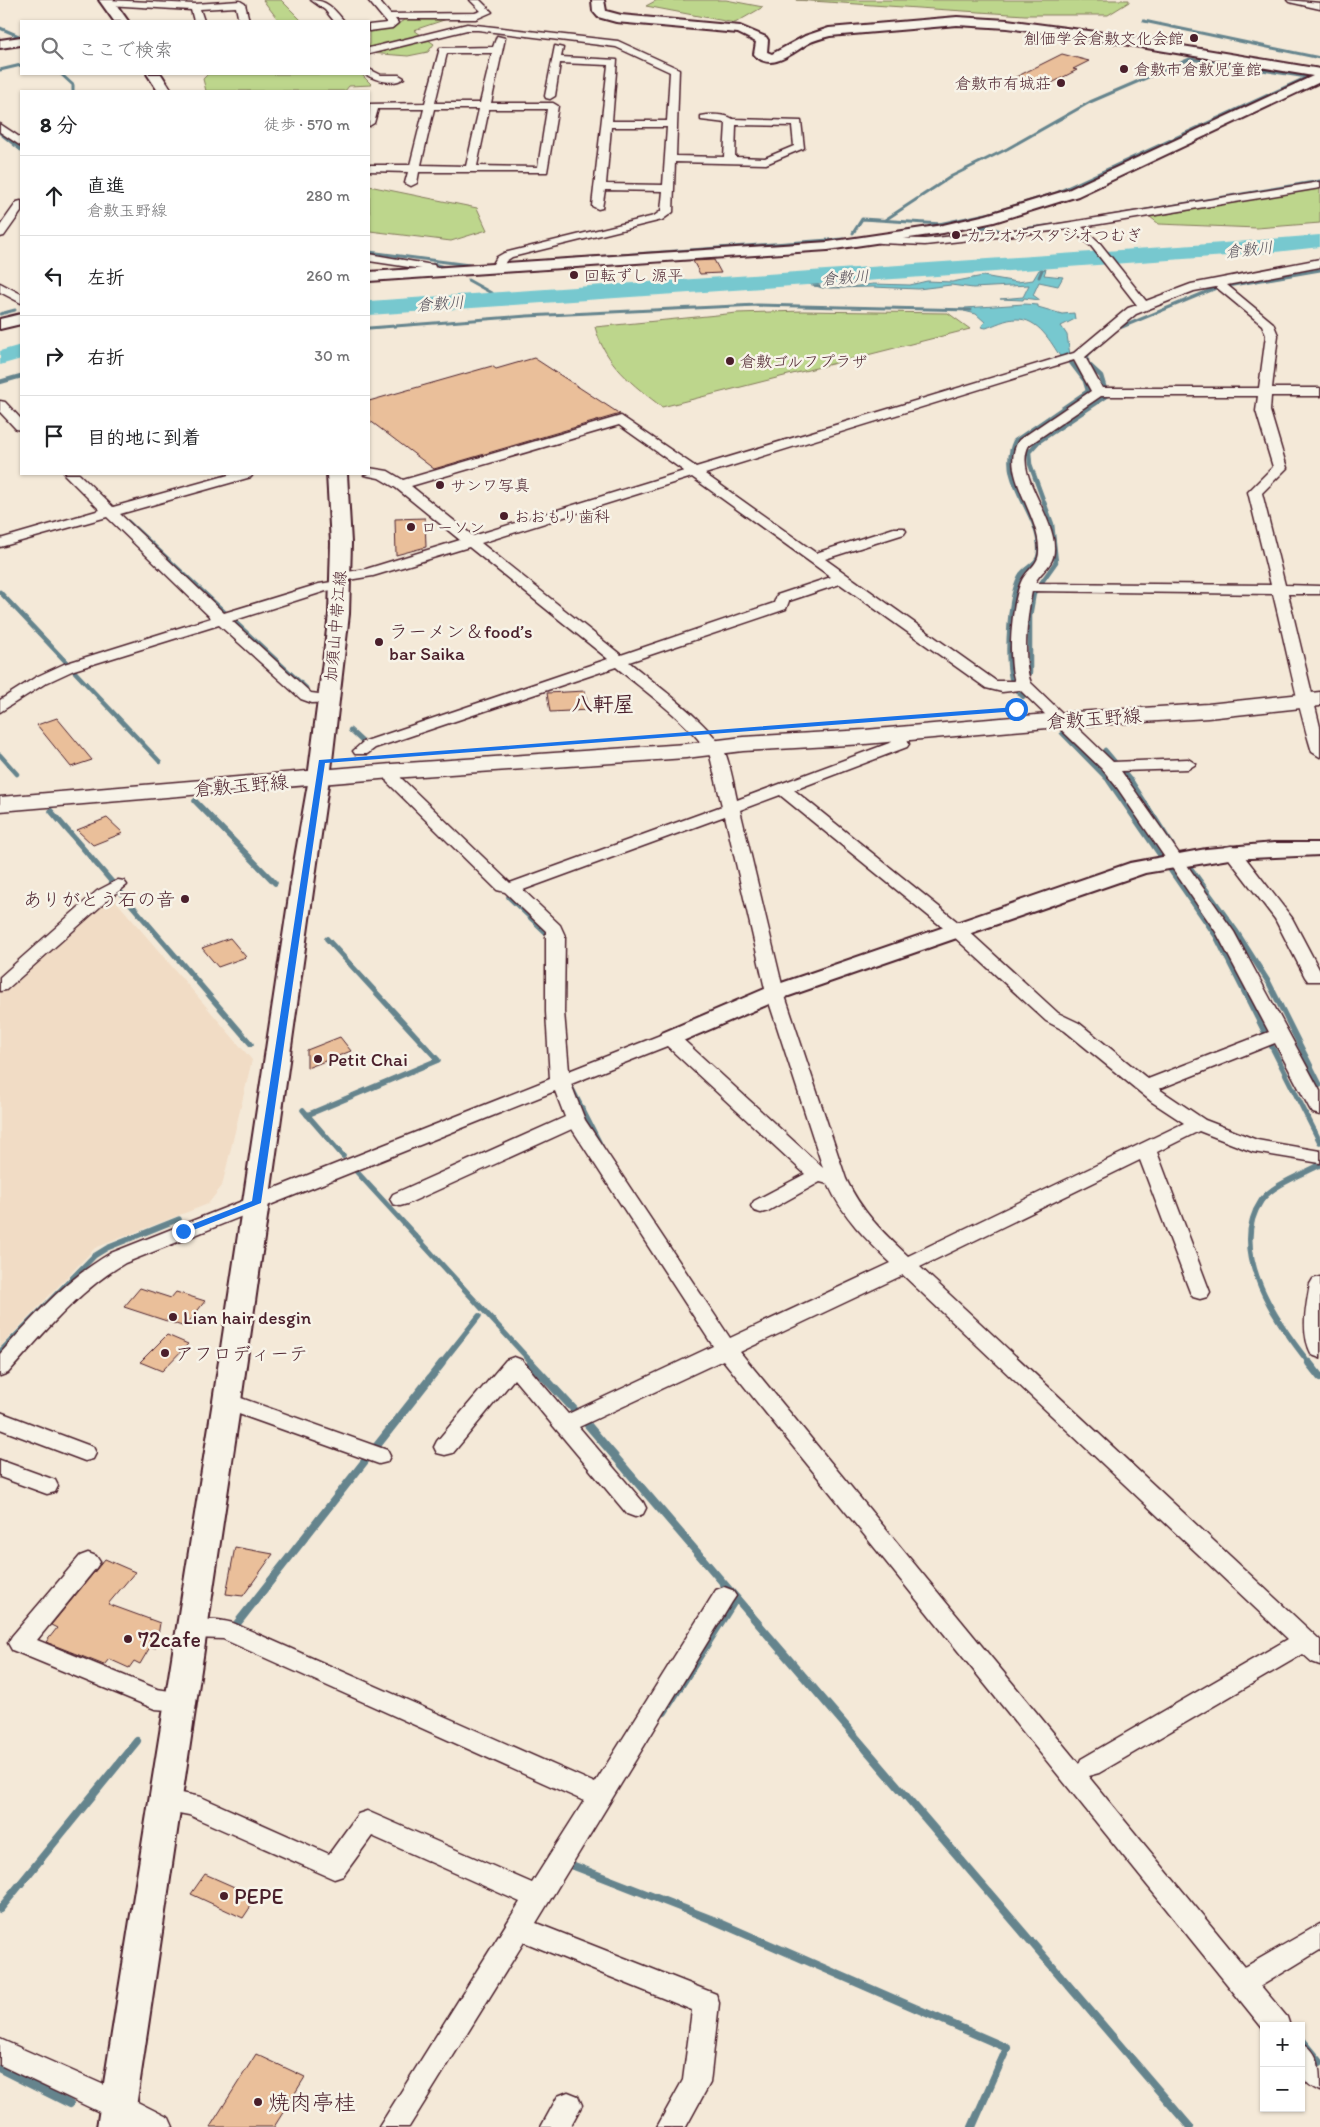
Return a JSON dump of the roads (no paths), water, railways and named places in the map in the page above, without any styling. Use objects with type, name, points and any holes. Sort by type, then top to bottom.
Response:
[{"type":"main road","points":[[107,1],[120,20]]},
{"type":"main road","points":[[0,44],[20,41]]},
{"type":"main road","points":[[155,75],[164,90]]},
{"type":"main road","name":"加須山中帯江線","points":[[320,770],[334,661],[340,581],[337,475]]},
{"type":"main road","name":"倉敷玉野線","points":[[0,786],[320,770],[1052,713],[1208,711],[1312,693]]},
{"type":"main road","name":"倉敷玉野線","points":[[0,804],[320,770],[392,771],[707,740],[898,734],[1052,713]]},
{"type":"street","points":[[316,0],[328,8],[338,20]]},
{"type":"street","points":[[370,28],[389,26],[393,23],[373,0]]},
{"type":"street","points":[[389,17],[476,16],[487,12],[475,0]]},
{"type":"street","points":[[598,0],[599,11],[614,18],[740,30],[756,35],[762,40],[760,54],[766,57],[780,58],[810,38],[829,32],[957,21],[1047,28],[1320,73]]},
{"type":"street","points":[[1292,0],[1320,6]]},
{"type":"street","points":[[107,1],[195,7],[240,4],[244,20]]},
{"type":"street","points":[[429,5],[439,16]]},
{"type":"street","points":[[195,7],[199,20]]},
{"type":"street","points":[[370,51],[467,27],[618,44],[675,71],[666,212],[663,215],[508,255],[501,259],[496,269]]},
{"type":"street","points":[[471,169],[504,30]]},
{"type":"street","points":[[550,96],[561,37]]},
{"type":"street","points":[[425,184],[406,183],[414,168],[444,50],[498,50]]},
{"type":"street","points":[[557,60],[613,62],[598,206]]},
{"type":"street","points":[[370,73],[378,78],[399,78]]},
{"type":"street","points":[[370,277],[828,246],[881,240],[989,219],[1050,202],[1320,78]]},
{"type":"street","points":[[370,120],[374,106],[552,106],[543,170],[370,168]]},
{"type":"street","points":[[670,159],[766,161],[799,148],[797,123],[731,122],[726,118],[705,118]]},
{"type":"street","points":[[729,160],[731,122]]},
{"type":"street","points":[[606,124],[672,124]]},
{"type":"street","points":[[0,127],[20,142]]},
{"type":"street","points":[[881,240],[906,243],[950,241],[1074,226],[1320,185]]},
{"type":"street","points":[[600,187],[668,188]]},
{"type":"street","points":[[0,234],[20,205]]},
{"type":"street","points":[[1074,226],[1095,244],[1144,306]]},
{"type":"street","points":[[370,258],[423,266],[430,268],[432,273]]},
{"type":"street","points":[[0,707],[41,680],[69,667],[340,581],[1069,358],[1120,318],[1144,306],[1191,288],[1221,285],[1320,263]]},
{"type":"street","points":[[1221,285],[1266,323],[1272,335],[1263,411],[1280,468],[1255,492],[1278,590],[1312,693],[1320,752]]},
{"type":"street","points":[[0,287],[20,298]]},
{"type":"street","points":[[0,324],[20,319]]},
{"type":"street","points":[[1069,358],[1104,392]]},
{"type":"street","points":[[1017,685],[1032,588],[1029,579],[1045,563],[1047,554],[1040,519],[1021,472],[1020,450],[1028,440],[1104,392],[1320,392]]},
{"type":"street","points":[[0,405],[20,425]]},
{"type":"street","points":[[401,485],[621,420],[991,685],[1017,685],[1117,767],[1165,861],[1225,932],[1272,1036],[1320,1109]]},
{"type":"street","points":[[370,472],[383,474],[401,485],[619,662],[707,740],[718,756],[775,993],[827,1177]]},
{"type":"street","points":[[72,475],[115,511],[191,591],[228,617],[306,696],[328,698]]},
{"type":"street","points":[[0,543],[242,475]]},
{"type":"street","points":[[814,558],[899,531]]},
{"type":"street","points":[[361,751],[369,745],[781,606],[782,598],[844,578]]},
{"type":"street","points":[[1032,588],[1320,590]]},
{"type":"street","points":[[511,888],[566,870],[901,744],[898,734]]},
{"type":"street","points":[[1117,767],[1188,764]]},
{"type":"street","points":[[116,2116],[227,1401],[320,770]]},
{"type":"street","points":[[392,771],[393,779],[415,801],[503,886],[511,888],[554,930],[556,940],[555,1012],[560,1081],[576,1120],[731,1346],[1024,1717],[1248,1980],[1274,2022]]},
{"type":"street","points":[[783,789],[958,931],[1052,1017],[1072,1027],[1146,1087],[1198,1124],[1253,1146],[1320,1158]]},
{"type":"street","points":[[0,1368],[76,1287],[98,1268],[118,1258],[670,1038],[775,993],[1165,861],[1230,851],[1320,849]]},
{"type":"street","points":[[1230,851],[1283,918],[1314,977]]},
{"type":"street","points":[[0,986],[115,887]]},
{"type":"street","points":[[1146,1087],[1272,1036]]},
{"type":"street","points":[[670,1038],[827,1177],[865,1227],[1312,1648],[1090,1766]]},
{"type":"street","points":[[400,1199],[576,1120]]},
{"type":"street","points":[[566,1424],[906,1265],[1198,1124]]},
{"type":"street","points":[[1146,1149],[1200,1292]]},
{"type":"street","points":[[761,1206],[827,1177]]},
{"type":"street","points":[[1320,1284],[1314,1319],[1320,1350]]},
{"type":"street","points":[[445,1447],[514,1366],[566,1424],[634,1508]]},
{"type":"street","points":[[227,1401],[379,1456]]},
{"type":"street","points":[[0,1420],[85,1453]]},
{"type":"street","points":[[0,1468],[47,1486]]},
{"type":"street","points":[[88,1562],[20,1643],[156,1698],[180,1701]]},
{"type":"street","points":[[392,2127],[601,1797],[724,1596]]},
{"type":"street","points":[[192,1629],[225,1630],[601,1797]]},
{"type":"street","points":[[166,1801],[192,1805],[334,1868],[367,1822],[537,1896]]},
{"type":"street","points":[[518,1928],[706,2003],[696,2083],[671,2127]]},
{"type":"street","points":[[1248,1980],[1320,1936]]},
{"type":"street","points":[[0,2052],[116,2116],[159,2127]]},
{"type":"street","points":[[1305,2060],[1320,2078]]},
{"type":"water","points":[[1046,269],[1044,275],[1063,277],[1058,286],[1039,282],[1033,295],[1040,300],[1024,298],[1023,300],[1000,299],[1023,297],[1029,285],[973,288],[951,285],[918,289],[846,288],[873,284],[910,285],[927,281],[952,282],[983,276],[1017,282],[1033,280],[1039,270]]},
{"type":"water","points":[[1024,304],[1038,305],[1038,307],[1062,314],[1074,313],[1075,319],[1061,326],[1067,335],[1070,355],[1061,358],[1043,332],[1031,322],[1012,319],[986,328],[981,327],[985,322],[976,314],[964,311],[965,308]]},
{"type":"waterway","points":[[1144,21],[1320,58]]},
{"type":"waterway","points":[[0,28],[20,37]]},
{"type":"waterway","points":[[885,220],[952,176],[1007,149],[1090,102],[1190,59],[1307,77]]},
{"type":"waterway","points":[[0,70],[20,65]]},
{"type":"waterway","points":[[62,75],[73,85],[73,90]]},
{"type":"waterway","points":[[940,224],[991,213],[1056,193],[1305,78]]},
{"type":"waterway","points":[[0,133],[20,149]]},
{"type":"waterway","points":[[1104,217],[1320,181]]},
{"type":"waterway","points":[[853,233],[862,219],[940,224]]},
{"type":"waterway","points":[[1015,230],[1068,223]]},
{"type":"waterway","points":[[969,228],[989,227],[1003,232]]},
{"type":"waterway","points":[[510,263],[843,239]]},
{"type":"waterway","name":"倉敷川","points":[[370,308],[1223,250],[1320,241]]},
{"type":"waterway","points":[[370,252],[469,265]]},
{"type":"waterway","points":[[1039,262],[1042,270],[1039,277]]},
{"type":"waterway","points":[[433,264],[444,267]]},
{"type":"waterway","points":[[1117,329],[1216,288],[1320,270]]},
{"type":"waterway","points":[[468,280],[502,299]]},
{"type":"waterway","points":[[799,280],[823,287]]},
{"type":"waterway","points":[[370,328],[527,316],[757,305],[971,310]]},
{"type":"waterway","points":[[0,314],[15,310]]},
{"type":"waterway","points":[[1030,673],[1030,616],[1034,593],[1056,562],[1052,524],[1030,464],[1029,452],[1038,442],[1107,396],[1101,376],[1087,363],[1087,355],[1093,349]]},
{"type":"waterway","name":"倉敷川","points":[[0,358],[20,352]]},
{"type":"waterway","points":[[1023,697],[1013,683],[1009,668],[1011,611],[1016,585],[1020,576],[1034,563],[1039,553],[1038,538],[1034,524],[1011,470],[1011,456],[1015,441],[1088,391],[1085,381],[1066,356]]},
{"type":"waterway","points":[[0,382],[20,376]]},
{"type":"waterway","points":[[128,522],[306,688]]},
{"type":"waterway","points":[[0,592],[68,664]]},
{"type":"waterway","points":[[74,671],[160,762]]},
{"type":"waterway","points":[[350,730],[365,744]]},
{"type":"waterway","points":[[1062,733],[1110,782]]},
{"type":"waterway","points":[[1105,750],[1132,782]]},
{"type":"waterway","points":[[0,755],[17,774]]},
{"type":"waterway","points":[[1109,781],[1216,936],[1320,1142]]},
{"type":"waterway","points":[[1131,781],[1172,845]]},
{"type":"waterway","points":[[195,801],[275,883]]},
{"type":"waterway","points":[[51,811],[251,1044]]},
{"type":"waterway","points":[[1189,866],[1236,931],[1269,983],[1320,1085]]},
{"type":"waterway","points":[[509,897],[551,937]]},
{"type":"waterway","points":[[307,1115],[438,1060],[327,939]]},
{"type":"waterway","points":[[572,1089],[601,1146]]},
{"type":"waterway","points":[[303,1110],[307,1115]]},
{"type":"waterway","points":[[307,1115],[343,1156]]},
{"type":"waterway","points":[[1310,1364],[1297,1348],[1271,1308],[1253,1264],[1250,1242],[1252,1221],[1261,1201],[1266,1195],[1280,1185],[1320,1165]]},
{"type":"waterway","points":[[356,1171],[533,1364]]},
{"type":"waterway","points":[[0,1352],[94,1256],[107,1248],[179,1219]]},
{"type":"waterway","points":[[441,1364],[479,1316]]},
{"type":"waterway","points":[[232,1630],[442,1363]]},
{"type":"waterway","points":[[531,1363],[581,1417],[1190,2127]]},
{"type":"waterway","points":[[1309,1363],[1320,1377]]},
{"type":"waterway","points":[[664,1712],[736,1598]]},
{"type":"waterway","points":[[0,1909],[137,1741]]},
{"type":"waterway","points":[[569,1864],[713,1920],[1007,2048],[972,2127]]},
{"type":"waterway","points":[[1305,2044],[1320,2062]]},
{"type":"waterway","points":[[0,2069],[70,2104]]},
{"type":"place","name":"創価学会倉敷文化会館","points":[[1194,38]]},
{"type":"place","name":"倉敷市倉敷児童館","points":[[1124,69]]},
{"type":"place","name":"倉敷市有城荘","points":[[1061,83]]},
{"type":"place","name":"カラオケスタジオつむぎ","points":[[956,235]]},
{"type":"place","name":"回転ずし 源平","points":[[574,275]]},
{"type":"place","name":"倉敷ゴルフプラザ","points":[[730,361]]},
{"type":"place","name":"サンワ写真","points":[[440,485]]},
{"type":"place","name":"おおもり歯科","points":[[504,516]]},
{"type":"place","name":"ローソン","points":[[411,527]]},
{"type":"place","name":"ラーメン＆food’s bar Saika","points":[[379,642]]},
{"type":"place","name":"ありがとう石の音","points":[[185,899]]},
{"type":"place","name":"Petit Chai","points":[[318,1059]]},
{"type":"place","name":"Lian hair desgin","points":[[173,1317]]},
{"type":"place","name":"アフロディーテ","points":[[165,1353]]},
{"type":"place","name":"72cafe","points":[[128,1639]]},
{"type":"place","name":"PEPE","points":[[224,1896]]},
{"type":"place","name":"焼肉亭桂","points":[[258,2102]]},
{"type":"district","name":"八軒屋","points":[[603,704]]}]
